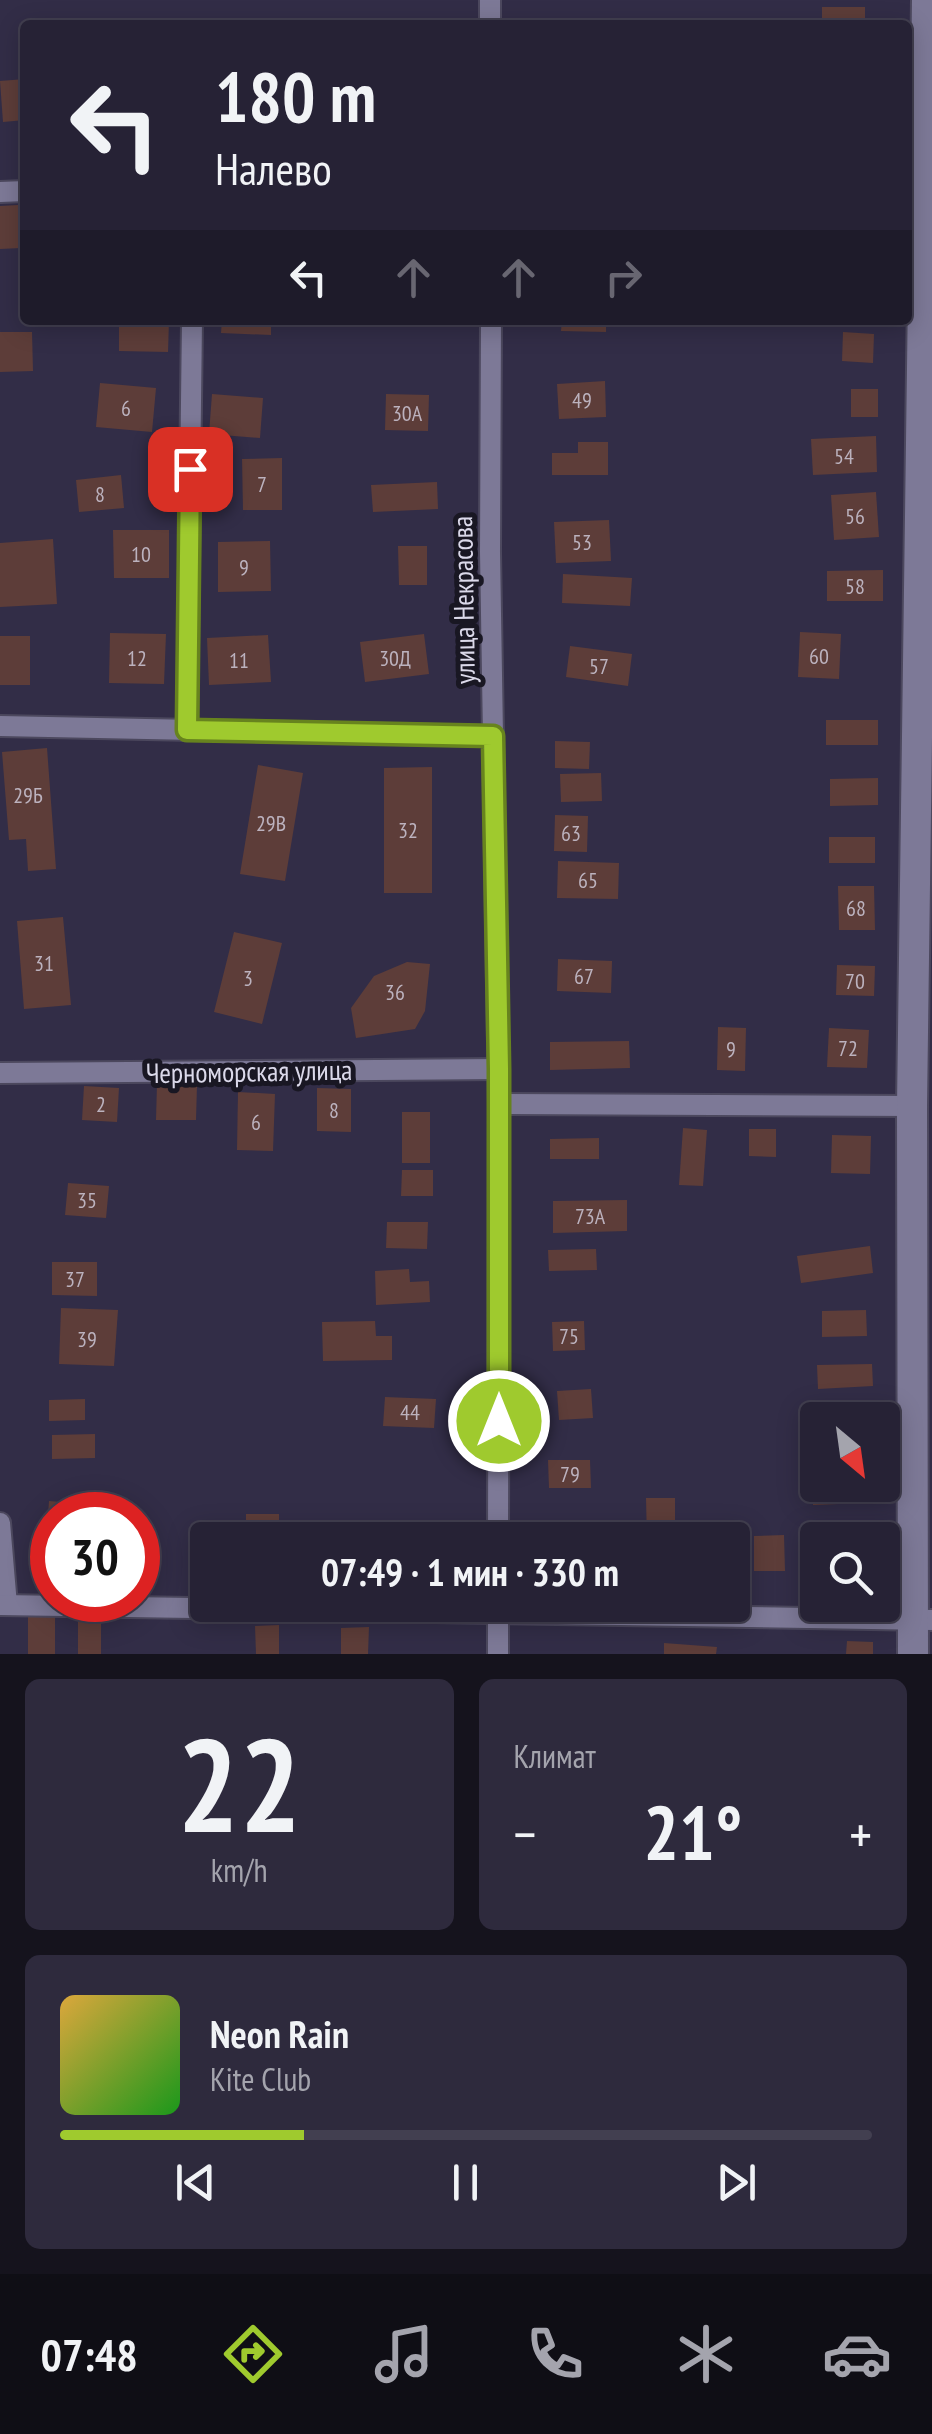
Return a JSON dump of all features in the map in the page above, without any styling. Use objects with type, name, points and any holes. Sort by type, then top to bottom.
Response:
[{"type":"main road","points":[[913,1654],[923,1620],[922,208],[927,0]]},
{"type":"street","points":[[187,730],[192,325]]},
{"type":"street","name":"улица Некрасова","points":[[491,325],[499,1069],[498,1522]]},
{"type":"street","points":[[0,726],[493,736]]},
{"type":"street","name":"Черноморская улица","points":[[0,1074],[499,1069]]},
{"type":"street","points":[[499,1104],[922,1106]]},
{"type":"street","points":[[0,1523],[3,1605],[190,1607]]},
{"type":"street","points":[[750,1616],[923,1620]]},
{"type":"street","points":[[498,1622],[498,1654]]},
{"type":"building","points":[[822,7],[865,7],[865,20],[822,20]]},
{"type":"building","points":[[20,79],[20,120],[3,122],[0,81]]},
{"type":"building","points":[[18,205],[20,248],[0,249],[0,206]]},
{"type":"building","points":[[119,325],[169,325],[168,352],[119,351]]},
{"type":"building","points":[[222,325],[271,325],[271,335],[221,333]]},
{"type":"building","points":[[562,325],[606,325],[606,332],[561,331]]},
{"type":"building","points":[[0,332],[32,332],[33,371],[0,372]]},
{"type":"building","points":[[843,332],[874,334],[873,363],[842,361]]},
{"type":"building","points":[[605,381],[606,417],[559,419],[557,384]]},
{"type":"building","points":[[100,383],[156,388],[152,432],[96,427]]},
{"type":"building","points":[[851,389],[878,389],[878,417],[851,417]]},
{"type":"building","points":[[212,394],[263,398],[260,438],[209,434]]},
{"type":"building","points":[[386,394],[429,395],[428,431],[385,430]]},
{"type":"building","points":[[876,436],[877,472],[813,475],[811,439]]},
{"type":"building","points":[[578,442],[608,442],[608,475],[552,475],[552,453],[578,453]]},
{"type":"building","points":[[282,458],[282,510],[243,510],[242,459]]},
{"type":"building","points":[[121,475],[124,508],[79,512],[76,480]]},
{"type":"building","points":[[437,482],[438,509],[373,512],[371,485]]},
{"type":"building","points":[[876,492],[879,537],[834,540],[831,495]]},
{"type":"building","points":[[609,520],[611,561],[556,563],[554,522]]},
{"type":"building","points":[[113,530],[169,530],[169,578],[114,578]]},
{"type":"building","points":[[53,539],[57,604],[0,607],[0,543]]},
{"type":"building","points":[[270,541],[271,591],[218,592],[218,542]]},
{"type":"building","points":[[398,546],[427,546],[427,585],[399,585]]},
{"type":"building","points":[[883,570],[883,601],[827,601],[827,571]]},
{"type":"building","points":[[563,574],[632,578],[630,606],[562,603]]},
{"type":"building","points":[[800,632],[841,634],[839,679],[798,677]]},
{"type":"building","points":[[110,633],[166,634],[164,684],[109,683]]},
{"type":"building","points":[[424,634],[429,674],[365,682],[360,642]]},
{"type":"building","points":[[268,635],[271,682],[209,685],[207,638]]},
{"type":"building","points":[[0,636],[30,636],[30,685],[0,685]]},
{"type":"building","points":[[570,646],[632,654],[628,686],[566,677]]},
{"type":"building","points":[[826,720],[878,720],[878,745],[826,745]]},
{"type":"building","points":[[555,741],[590,742],[589,769],[555,768]]},
{"type":"building","points":[[47,748],[56,869],[28,871],[26,839],[9,840],[2,752]]},
{"type":"building","points":[[258,765],[303,773],[285,881],[240,874]]},
{"type":"building","points":[[432,767],[432,893],[384,893],[384,768]]},
{"type":"building","points":[[601,773],[602,801],[561,802],[560,774]]},
{"type":"building","points":[[878,778],[878,805],[830,806],[830,779]]},
{"type":"building","points":[[555,815],[588,816],[587,852],[554,851]]},
{"type":"building","points":[[829,837],[875,837],[875,863],[829,863]]},
{"type":"building","points":[[558,861],[619,863],[618,899],[557,898]]},
{"type":"building","points":[[838,886],[874,886],[875,930],[839,930]]},
{"type":"building","points":[[63,917],[71,1005],[24,1009],[17,921]]},
{"type":"building","points":[[234,932],[282,943],[262,1024],[214,1012]]},
{"type":"building","points":[[558,959],[612,961],[611,993],[557,991]]},
{"type":"building","points":[[407,962],[430,964],[425,1011],[415,1029],[356,1038],[351,1008],[374,976]]},
{"type":"building","points":[[837,965],[875,966],[874,996],[836,995]]},
{"type":"building","points":[[718,1027],[746,1028],[745,1071],[717,1070]]},
{"type":"building","points":[[829,1028],[869,1030],[867,1068],[827,1067]]},
{"type":"building","points":[[629,1041],[630,1068],[550,1070],[550,1042]]},
{"type":"building","points":[[157,1084],[197,1085],[196,1120],[156,1120]]},
{"type":"building","points":[[84,1086],[119,1088],[117,1122],[82,1120]]},
{"type":"building","points":[[317,1088],[351,1089],[351,1132],[317,1131]]},
{"type":"building","points":[[238,1092],[275,1094],[273,1151],[237,1150]]},
{"type":"building","points":[[402,1112],[430,1112],[430,1163],[402,1163]]},
{"type":"building","points":[[683,1128],[707,1130],[703,1186],[679,1185]]},
{"type":"building","points":[[749,1129],[776,1129],[776,1157],[749,1156]]},
{"type":"building","points":[[832,1135],[871,1136],[870,1174],[831,1173]]},
{"type":"building","points":[[599,1138],[599,1159],[550,1159],[550,1139]]},
{"type":"building","points":[[402,1170],[433,1170],[433,1196],[401,1196]]},
{"type":"building","points":[[68,1183],[109,1186],[106,1218],[65,1215]]},
{"type":"building","points":[[627,1200],[627,1231],[553,1233],[553,1201]]},
{"type":"building","points":[[387,1222],[428,1222],[427,1249],[386,1248]]},
{"type":"building","points":[[870,1246],[873,1273],[801,1283],[797,1256]]},
{"type":"building","points":[[596,1249],[597,1270],[549,1271],[548,1250]]},
{"type":"building","points":[[52,1262],[97,1262],[97,1296],[52,1295]]},
{"type":"building","points":[[409,1269],[410,1282],[429,1281],[430,1302],[376,1305],[375,1271]]},
{"type":"building","points":[[61,1308],[118,1310],[114,1366],[59,1364]]},
{"type":"building","points":[[866,1310],[867,1336],[822,1337],[822,1311]]},
{"type":"building","points":[[375,1321],[376,1336],[392,1336],[392,1360],[323,1361],[322,1322]]},
{"type":"building","points":[[584,1321],[585,1350],[553,1351],[552,1322]]},
{"type":"building","points":[[872,1364],[873,1386],[818,1389],[817,1365]]},
{"type":"building","points":[[591,1389],[593,1418],[559,1420],[557,1391]]},
{"type":"building","points":[[385,1397],[436,1399],[434,1428],[383,1426]]},
{"type":"building","points":[[85,1399],[85,1420],[49,1421],[49,1400]]},
{"type":"building","points":[[95,1434],[95,1458],[52,1459],[52,1435]]},
{"type":"building","points":[[548,1460],[590,1460],[591,1488],[549,1488]]},
{"type":"building","points":[[646,1498],[675,1498],[675,1522],[647,1522]]},
{"type":"building","points":[[813,1502],[865,1502],[865,1503]]},
{"type":"building","points":[[246,1514],[279,1514],[279,1522],[246,1522]]},
{"type":"building","points":[[784,1535],[785,1571],[754,1571],[754,1536]]},
{"type":"building","points":[[28,1616],[30,1622],[55,1622],[55,1654],[28,1654]]},
{"type":"building","points":[[78,1622],[101,1622],[101,1654],[78,1654]]},
{"type":"building","points":[[279,1625],[279,1654],[256,1654],[255,1626]]},
{"type":"building","points":[[369,1627],[368,1654],[341,1654],[341,1628]]},
{"type":"building","points":[[847,1641],[873,1642],[873,1654],[846,1654]]},
{"type":"building","points":[[664,1643],[717,1647],[716,1654],[664,1654]]},
{"type":"route","points":[[190,469],[187,730],[493,736],[499,1069],[499,1421]]}]
